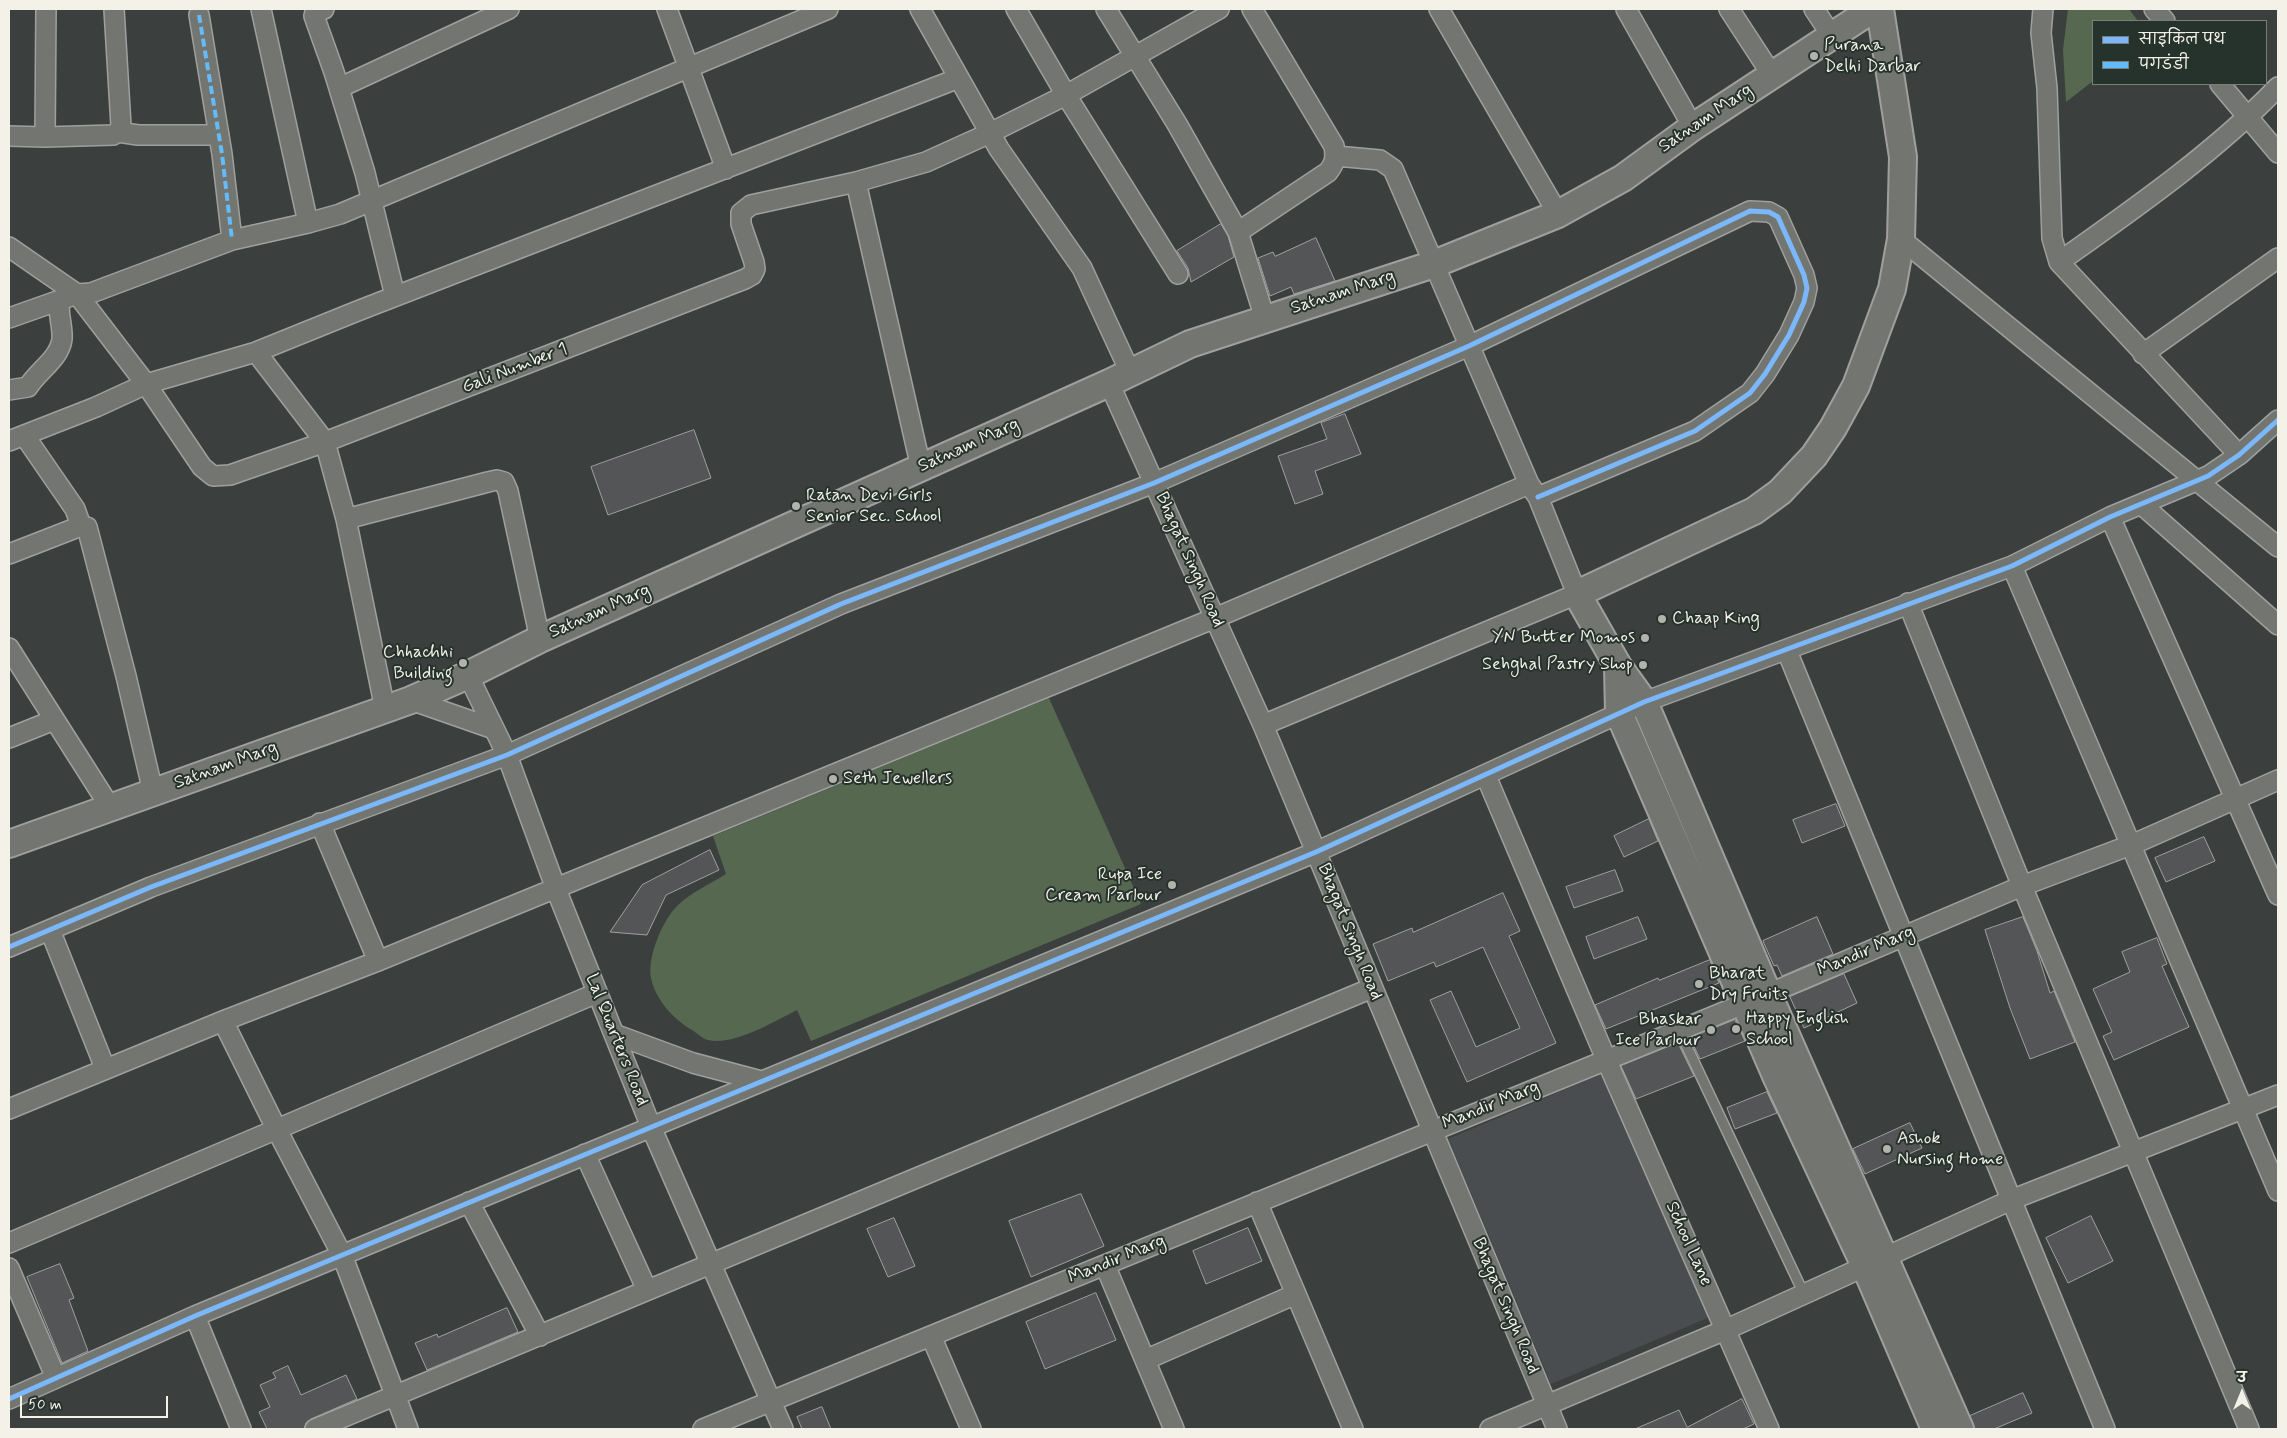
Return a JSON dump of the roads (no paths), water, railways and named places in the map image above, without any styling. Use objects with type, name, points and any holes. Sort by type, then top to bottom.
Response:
[{"type":"street","points":[[45,137],[46,9]]},
{"type":"street","points":[[114,9],[121,126],[118,132]]},
{"type":"street","points":[[261,9],[308,223]]},
{"type":"street","points":[[324,9],[315,12],[314,16],[339,88],[372,201],[395,296]]},
{"type":"street","points":[[339,88],[487,13],[509,9]]},
{"type":"street","points":[[667,9],[726,169]]},
{"type":"street","points":[[9,318],[69,297],[92,293],[232,240],[308,223],[372,201],[505,143],[688,69],[828,9]]},
{"type":"street","name":"Bhagat Singh Road","points":[[920,9],[990,133],[1082,268],[1154,483],[1263,725],[1557,1429]]},
{"type":"street","points":[[1016,9],[1066,95],[1178,274]]},
{"type":"street","points":[[1106,9],[1177,124],[1238,232],[1265,319]]},
{"type":"street","points":[[921,468],[856,182],[926,162],[990,133],[1066,95],[1219,9]]},
{"type":"street","points":[[1238,232],[1328,172],[1335,164],[1336,156],[1334,146],[1252,9]]},
{"type":"street","points":[[1439,9],[1558,214]]},
{"type":"street","points":[[1626,9],[1693,126]]},
{"type":"street","points":[[1729,9],[1772,74]]},
{"type":"street","points":[[1814,9],[1832,36]]},
{"type":"street","name":"Satnam Marg","points":[[9,844],[411,700],[468,675],[540,639],[921,468],[1190,344],[1434,264],[1558,214],[1624,178],[1693,126],[1873,9]]},
{"type":"street","points":[[1263,725],[1577,594],[1754,512],[1780,492],[1814,456],[1833,428],[1856,386],[1892,289],[1901,239],[1903,157],[1880,9]]},
{"type":"street","points":[[2043,9],[2042,33],[2047,88],[2052,238],[2059,262],[2239,455]]},
{"type":"street","points":[[2154,9],[2164,20]]},
{"type":"street","points":[[199,15],[219,135],[232,240]]},
{"type":"street","points":[[81,526],[75,508],[16,438],[96,407],[146,384],[256,352],[395,296],[959,78]]},
{"type":"street","points":[[2221,85],[2278,153]]},
{"type":"street","points":[[2059,262],[2144,202],[2249,117],[2278,87]]},
{"type":"street","points":[[9,136],[112,135],[118,132],[138,135],[219,135]]},
{"type":"street","points":[[1336,156],[1380,160],[1393,169],[1577,594],[1618,666],[1644,702],[1756,999]]},
{"type":"street","name":"Gali Number 1","points":[[146,384],[202,467],[214,476],[230,475],[325,442],[752,275],[755,269],[754,262],[741,224],[741,213],[751,205],[856,182]]},
{"type":"street","points":[[9,947],[151,887],[507,755],[842,604],[1154,483],[1469,346],[1750,211],[1769,212],[1778,218],[1804,275],[1807,288],[1804,302],[1789,334],[1765,374],[1750,393],[1695,431],[1533,490],[1215,618],[378,962],[105,1068],[9,1109]]},
{"type":"street","points":[[1901,239],[2278,547]]},
{"type":"street","points":[[9,247],[69,297],[146,384]]},
{"type":"street","points":[[2143,354],[2278,258]]},
{"type":"street","points":[[9,390],[28,387],[43,367],[55,357],[62,341],[62,323],[58,308],[69,297]]},
{"type":"street","points":[[256,352],[325,442],[346,519],[384,709]]},
{"type":"street","points":[[9,1399],[195,1316],[1316,852],[1486,776],[1644,702],[1787,651],[1908,603],[2012,566],[2110,517],[2208,476],[2239,455],[2278,420]]},
{"type":"street","points":[[346,519],[488,482],[497,480],[504,482],[508,490],[540,639]]},
{"type":"street","points":[[2141,504],[2278,625]]},
{"type":"street","points":[[2110,517],[2237,798],[2278,895]]},
{"type":"street","points":[[9,554],[81,526],[87,527],[153,792]]},
{"type":"street","points":[[2012,566],[2278,1191]]},
{"type":"street","points":[[1908,603],[2022,886],[2249,1429]]},
{"type":"street","points":[[9,648],[110,808]]},
{"type":"street","points":[[1787,651],[2105,1429]]},
{"type":"street","points":[[1618,666],[1619,713],[1756,999],[1875,1261],[1960,1429]]},
{"type":"street","name":"Lal Quarters Road","points":[[468,675],[507,755],[556,888],[651,1127],[783,1429]]},
{"type":"street","points":[[411,700],[494,729]]},
{"type":"street","points":[[9,738],[54,720]]},
{"type":"street","name":"School Lane","points":[[1486,776],[1606,1059],[1769,1429]]},
{"type":"street","name":"Mandir Marg","points":[[703,1429],[1756,999],[2022,886],[2132,845],[2278,780]]},
{"type":"street","points":[[320,823],[378,962]]},
{"type":"street","points":[[50,930],[105,1068]]},
{"type":"street","points":[[315,1429],[1372,988]]},
{"type":"street","points":[[9,1243],[597,993]]},
{"type":"street","points":[[223,1021],[342,1255],[394,1397],[408,1429]]},
{"type":"street","points":[[614,1034],[693,1063],[761,1081]]},
{"type":"street","points":[[1490,1429],[1725,1330],[2012,1200],[2278,1095]]},
{"type":"street","points":[[585,1154],[647,1290]]},
{"type":"street","points":[[469,1202],[540,1336]]},
{"type":"street","points":[[1257,1202],[1353,1429]]},
{"type":"street","points":[[1875,1261],[1935,1429]]},
{"type":"street","points":[[1104,1265],[1174,1429]]},
{"type":"street","points":[[9,1268],[56,1378]]},
{"type":"street","points":[[1145,1360],[1296,1294]]},
{"type":"street","points":[[195,1316],[240,1429]]},
{"type":"street","points":[[931,1336],[971,1429]]},
{"type":"lane","points":[[1679,1030],[1804,1294]]},
{"type":"place","name":"Purana Delhi Darbar","points":[[1814,56]]},
{"type":"place","name":"Ratan Devi Girls Senior Sec. School","points":[[796,506]]},
{"type":"place","name":"Chaap King","points":[[1662,619]]},
{"type":"place","name":"YN Butter Momos","points":[[1645,638]]},
{"type":"place","name":"Chhachhi Building","points":[[463,663]]},
{"type":"place","name":"Sehghal Pastry Shop","points":[[1643,665]]},
{"type":"place","name":"Seth Jewellers","points":[[833,779]]},
{"type":"place","name":"Rupa Ice Cream Parlour","points":[[1172,885]]},
{"type":"place","name":"Bharat Dry Fruits","points":[[1699,984]]},
{"type":"place","name":"Happy English School","points":[[1736,1029]]},
{"type":"place","name":"Bhaskar Ice Parlour","points":[[1711,1030]]},
{"type":"place","name":"Ashok Nursing Home","points":[[1887,1149]]}]
